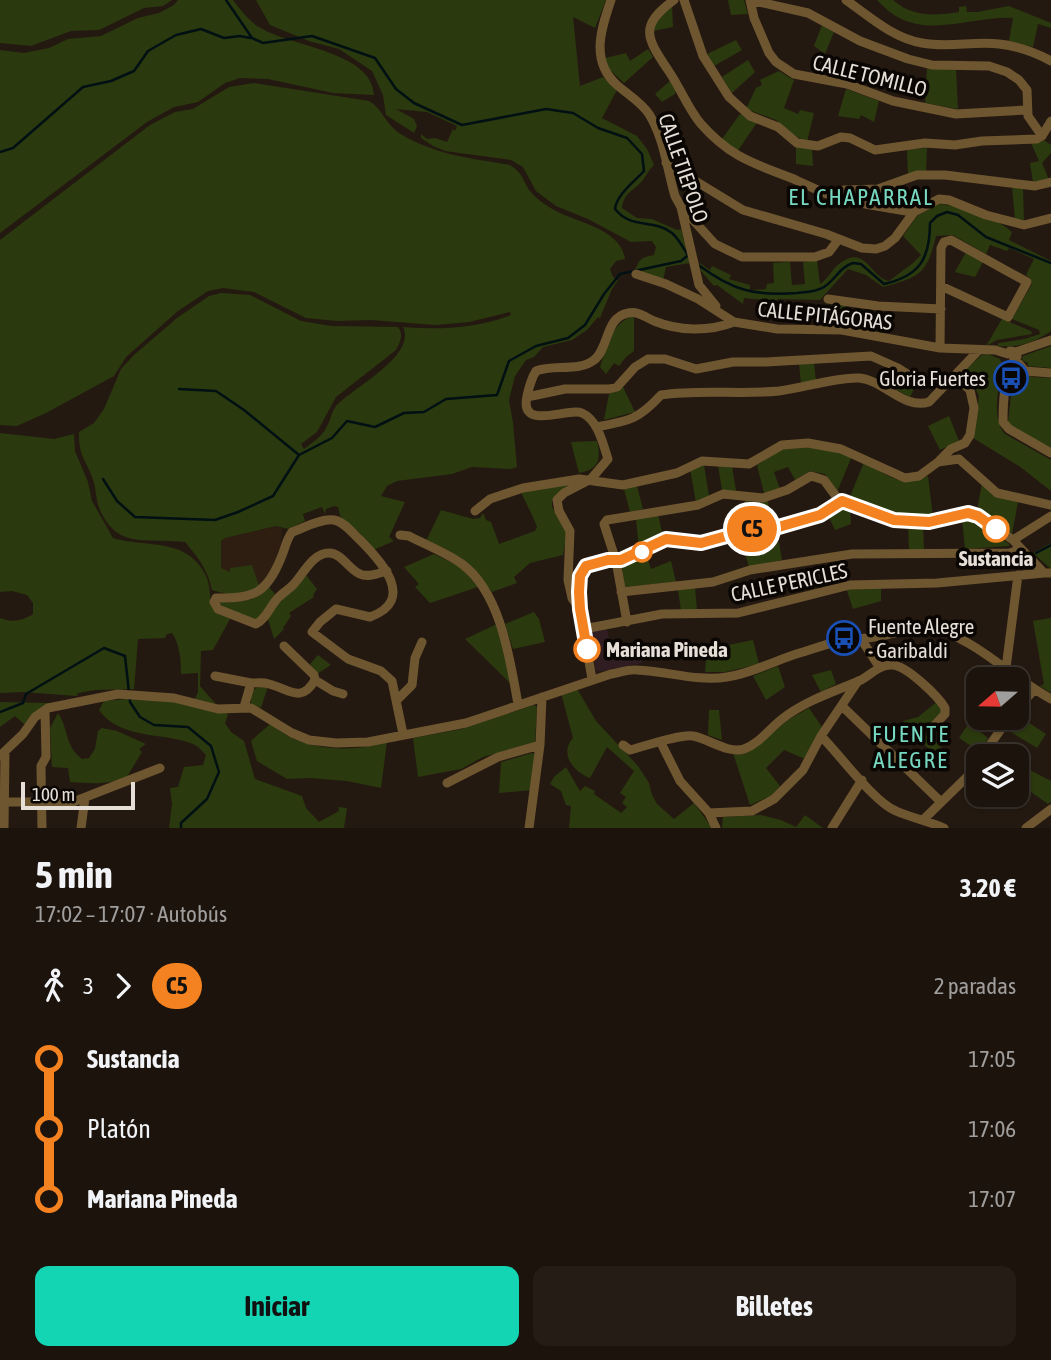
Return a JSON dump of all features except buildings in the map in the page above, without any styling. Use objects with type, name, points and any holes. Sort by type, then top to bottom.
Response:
[{"type":"street","name":"CALLE TIEPOLO","points":[[611,0],[600,36],[601,60],[610,78],[647,112],[655,126],[681,207],[699,285],[724,316]]},
{"type":"street","points":[[674,0],[658,11],[653,19],[650,35],[653,48],[697,119],[738,158],[835,197],[870,206],[914,212]]},
{"type":"street","points":[[684,0],[703,56],[729,97],[750,116],[778,127],[797,143],[818,146],[841,137],[850,138],[875,150],[925,144],[956,145],[1037,139],[1042,136],[1051,121]]},
{"type":"street","points":[[750,0],[808,13],[860,41],[908,59],[932,65],[989,66],[1007,72],[1027,90],[1026,110],[1042,136]]},
{"type":"street","name":"CALLE TOMILLO","points":[[750,0],[754,18],[769,53],[776,62],[794,74],[847,84],[892,101],[956,114],[1026,110]]},
{"type":"street","points":[[846,0],[904,38],[922,43],[948,45],[998,44],[1034,52],[1051,61]]},
{"type":"street","points":[[666,163],[743,210],[862,248],[876,249],[885,246],[895,238],[914,212],[939,200],[949,200],[986,215],[1024,225],[1051,218]]},
{"type":"street","points":[[835,197],[844,190],[878,189],[917,175],[945,175],[1035,186],[1051,182]]},
{"type":"street","points":[[681,207],[715,244],[742,257],[815,257],[830,252],[838,240]]},
{"type":"street","points":[[940,348],[941,248],[944,243],[951,240],[1027,282],[1008,317],[941,286]]},
{"type":"street","name":"CALLE PITÁGORAS","points":[[636,274],[698,299],[734,322],[776,328],[842,330],[940,348],[995,349],[1013,356]]},
{"type":"street","points":[[828,299],[878,306],[941,309]]},
{"type":"street","points":[[580,609],[572,598],[568,580],[570,531],[559,511],[557,500],[564,493],[591,479],[608,459],[596,427],[581,412],[535,416],[527,409],[527,397],[536,371],[548,366],[581,366],[593,361],[600,354],[613,325],[623,314],[635,313],[663,324],[698,330],[716,329],[734,322]]},
{"type":"street","points":[[1013,356],[1051,340]]},
{"type":"street","points":[[596,427],[638,417],[661,394],[777,391],[857,378],[911,402],[923,404],[929,402],[979,350]]},
{"type":"street","points":[[475,511],[499,494],[591,479],[602,484],[623,485],[677,473],[702,461],[748,464],[782,445],[808,443],[841,449],[905,478],[919,476],[951,449],[965,443],[970,435],[974,399],[970,390],[961,382],[952,379],[915,379],[871,356],[733,362],[696,369],[665,359],[648,359],[617,387],[565,388],[527,397]]},
{"type":"street","points":[[1013,356],[1025,371],[1051,373]]},
{"type":"street","points":[[1013,356],[1007,377],[1003,422],[1009,429],[1051,453]]},
{"type":"street","points":[[938,462],[959,459],[997,493],[1051,505]]},
{"type":"street","points":[[627,622],[616,561],[604,524],[612,518],[698,505],[723,494],[763,498],[787,490],[811,476],[824,480],[834,496],[842,501],[894,520],[929,522],[968,513],[978,516],[1013,540],[1048,573]]},
{"type":"street","points":[[592,679],[580,609],[582,570],[594,563],[616,561],[639,554],[666,539],[701,543],[752,529],[775,528],[820,515],[842,501]]},
{"type":"street","points":[[1013,540],[1051,516]]},
{"type":"street","points":[[387,571],[369,576],[360,574],[338,556],[329,553],[318,556],[277,599],[262,621],[256,624],[218,609],[214,602],[216,597],[244,598],[262,588],[273,574],[292,532],[335,520],[344,525],[387,571],[393,580],[391,600],[386,607],[370,617],[336,609],[320,622],[313,632],[348,659],[381,671],[392,681],[403,734]]},
{"type":"street","points":[[400,535],[409,536],[463,564],[483,587],[507,643],[518,704]]},
{"type":"street","points":[[621,592],[713,582],[750,570],[852,554],[1010,553],[1021,549]]},
{"type":"street","name":"CALLE PERICLES","points":[[584,629],[662,614],[738,612],[850,585],[937,583],[1048,573]]},
{"type":"street","points":[[1006,667],[1018,575]]},
{"type":"street","points":[[4,828],[3,754],[35,717],[45,710],[118,694],[174,698],[218,709],[251,708],[309,740],[336,743],[368,742],[466,723],[592,679],[635,669],[701,678],[725,678],[752,672],[828,644],[921,626],[958,638],[1004,667]]},
{"type":"street","points":[[861,639],[880,668]]},
{"type":"street","points":[[397,700],[412,685],[415,658],[422,642]]},
{"type":"street","points":[[284,646],[314,675],[315,680],[343,694]]},
{"type":"street","points":[[623,745],[630,750],[691,736],[726,748],[745,748],[756,743],[782,719],[813,700],[858,681],[880,668],[894,665],[901,667],[942,702],[945,714],[931,729]]},
{"type":"street","points":[[215,676],[251,683],[266,682],[298,694],[304,693],[315,680]]},
{"type":"street","points":[[709,813],[752,811],[765,806],[786,789],[803,770],[821,736],[858,681]]},
{"type":"street","points":[[244,707],[251,683]]},
{"type":"street","points":[[1029,686],[1051,699]]},
{"type":"street","points":[[1029,696],[1034,690]]},
{"type":"street","points":[[529,828],[540,745],[542,697]]},
{"type":"street","points":[[843,706],[941,802]]},
{"type":"street","points":[[42,828],[41,766],[46,757],[45,710]]},
{"type":"street","points":[[821,736],[895,811],[944,828]]},
{"type":"street","points":[[662,743],[680,780],[709,813],[716,828]]},
{"type":"street","points":[[447,783],[498,757],[540,745]]},
{"type":"street","points":[[4,802],[74,802],[160,768]]},
{"type":"street","points":[[924,819],[966,779]]},
{"type":"street","points":[[832,828],[862,780]]},
{"type":"street","points":[[81,828],[85,798]]},
{"type":"street","points":[[1026,828],[1051,809]]},
{"type":"shaded area","points":[[276,526],[282,528],[281,549],[272,570],[261,584],[254,590],[220,593],[221,541]]},
{"type":"shaded area","points":[[607,629],[611,648],[638,642],[642,663],[596,671],[590,632]]},
{"type":"green space","points":[[0,0],[172,0],[163,6],[144,8],[99,30],[71,31],[31,46],[0,43]]},
{"type":"green space","points":[[178,0],[233,0],[259,27],[345,59],[360,69],[370,80],[374,95],[333,93],[268,79],[240,78],[225,83],[198,102],[174,107],[147,122],[0,233],[0,50],[24,53],[49,48],[68,39],[101,36],[138,18],[159,13]]},
{"type":"green space","points":[[256,0],[606,0],[595,28],[573,17],[580,86],[603,77],[617,90],[602,118],[637,136],[654,165],[627,195],[622,208],[637,218],[652,219],[677,230],[681,229],[690,263],[666,267],[663,281],[635,271],[642,259],[654,255],[656,247],[652,241],[631,242],[588,219],[556,206],[536,191],[523,167],[511,160],[445,151],[433,146],[421,138],[421,134],[427,139],[435,138],[447,142],[457,126],[427,112],[396,109],[414,119],[417,126],[414,133],[386,115],[383,95],[372,71],[339,49],[309,41],[270,25]]},
{"type":"green space","points":[[728,0],[744,0],[748,14],[731,15]]},
{"type":"green space","points":[[877,0],[893,0],[908,10],[933,14],[959,12],[959,7],[966,6],[967,12],[977,12],[1009,6],[1051,23],[1051,28],[1038,24],[1033,47],[1009,41],[1013,18],[937,26],[922,25],[894,15]]},
{"type":"green space","points":[[672,6],[673,27],[653,31],[656,20]]},
{"type":"green space","points":[[822,25],[834,32],[825,54],[814,46]]},
{"type":"green space","points":[[736,40],[742,50],[714,66],[707,54]]},
{"type":"green space","points":[[648,49],[653,57],[624,83],[609,69],[605,58],[626,53],[630,61]]},
{"type":"green space","points":[[748,60],[755,72],[732,93],[722,77]]},
{"type":"green space","points":[[927,68],[956,69],[958,109],[925,103]]},
{"type":"green space","points":[[779,71],[794,80],[784,108],[798,114],[800,110],[814,113],[807,142],[792,134],[776,120],[746,109],[756,88],[762,85],[760,80]]},
{"type":"green space","points":[[670,81],[676,89],[675,94],[662,102],[655,94]]},
{"type":"green space","points":[[254,83],[369,101],[395,130],[412,140],[453,155],[510,165],[520,174],[538,200],[607,234],[622,249],[625,259],[616,261],[610,269],[613,277],[618,280],[600,318],[572,340],[543,347],[534,357],[526,360],[515,376],[509,400],[517,467],[472,467],[452,474],[397,481],[387,486],[381,496],[405,502],[389,537],[394,541],[373,550],[341,519],[338,507],[334,506],[326,509],[325,514],[322,507],[303,514],[305,521],[288,529],[276,526],[225,538],[221,541],[221,568],[230,572],[230,568],[252,565],[259,586],[248,592],[230,594],[212,590],[202,564],[185,542],[132,539],[122,535],[105,519],[98,505],[92,476],[80,448],[79,432],[94,423],[104,409],[121,369],[134,355],[177,318],[209,296],[221,293],[250,295],[301,321],[331,326],[398,327],[401,336],[396,350],[336,397],[317,432],[301,444],[304,449],[323,433],[336,406],[381,371],[401,349],[405,338],[403,327],[458,327],[511,315],[510,312],[469,322],[436,325],[371,320],[337,321],[306,318],[254,292],[223,288],[208,291],[178,311],[126,357],[114,376],[17,426],[0,425],[0,240],[150,125],[175,112],[193,109],[229,87]]},
{"type":"green space","points":[[846,89],[879,101],[874,122],[861,115],[859,119],[838,116]]},
{"type":"green space","points":[[740,114],[758,121],[737,152],[722,139]]},
{"type":"green space","points":[[1044,140],[1051,145],[1051,153],[1042,163],[1049,180],[1033,182],[1030,163],[1039,161],[1031,143]]},
{"type":"green space","points":[[796,146],[812,149],[813,166],[796,164]]},
{"type":"green space","points":[[927,148],[926,172],[908,176],[907,150]]},
{"type":"green space","points":[[1012,187],[1023,188],[1024,220],[1015,219]]},
{"type":"green space","points":[[938,204],[988,217],[1012,232],[1009,240],[1051,261],[1051,331],[1025,344],[997,346],[999,343],[1040,334],[1039,330],[1012,319],[1032,284],[1026,275],[1034,259],[1009,248],[1007,251],[990,245],[986,254],[953,235],[936,236],[925,266],[906,280],[883,287],[866,275],[848,269],[820,300],[776,301],[744,298],[743,304],[717,285],[714,286],[701,271],[700,263],[710,270],[712,266],[731,275],[729,279],[750,285],[750,290],[766,289],[767,284],[774,283],[773,263],[790,262],[792,285],[805,284],[803,262],[817,260],[820,284],[840,263],[856,257],[889,281],[921,255],[903,236],[917,216]]},
{"type":"green space","points":[[966,252],[983,262],[975,277],[955,272]]},
{"type":"green space","points":[[831,305],[846,305],[843,325],[830,325]]},
{"type":"green space","points":[[634,316],[634,351],[619,366],[614,363],[606,374],[600,367],[611,336],[620,324]]},
{"type":"green space","points":[[1002,319],[1031,331],[1032,334],[997,340],[986,346]]},
{"type":"green space","points":[[1051,346],[1051,368],[1028,366],[1028,363],[1022,360],[1023,356]]},
{"type":"green space","points":[[988,354],[1000,359],[1002,364],[997,400],[1000,427],[1005,434],[1051,460],[1051,491],[1019,466],[973,438],[979,396],[974,385],[960,374],[982,355]]},
{"type":"green space","points":[[814,362],[816,382],[801,384],[799,364]]},
{"type":"green space","points":[[890,368],[917,383],[910,397],[883,383]]},
{"type":"green space","points":[[1014,370],[1033,377],[1051,378],[1051,448],[1012,427],[1008,422]]},
{"type":"green space","points":[[623,387],[635,412],[604,420],[609,394]]},
{"type":"green space","points":[[949,416],[959,441],[940,450],[928,426]]},
{"type":"green space","points":[[0,433],[54,439],[74,434],[75,451],[88,482],[92,501],[113,538],[176,549],[197,562],[208,581],[211,606],[231,617],[213,650],[201,651],[200,686],[216,704],[195,699],[198,692],[198,673],[181,674],[178,647],[172,633],[165,638],[138,639],[134,689],[95,690],[78,693],[77,696],[0,693],[0,618],[13,621],[25,618],[33,614],[33,603],[27,595],[12,591],[0,592]]},
{"type":"green space","points":[[597,441],[599,458],[595,466],[579,473],[571,442]]},
{"type":"green space","points":[[818,447],[852,456],[837,492],[825,474],[810,471],[795,480],[788,467],[774,472],[780,489],[764,493],[757,465],[784,448]]},
{"type":"green space","points":[[864,462],[902,481],[919,480],[928,476],[933,517],[896,517],[849,499]]},
{"type":"green space","points":[[704,465],[709,496],[696,502],[690,469]]},
{"type":"green space","points":[[718,465],[732,466],[736,491],[722,490]]},
{"type":"green space","points":[[579,483],[555,496],[552,501],[552,507],[567,532],[563,555],[530,563],[514,577],[517,583],[492,592],[460,557],[426,541],[441,510],[473,519],[480,518],[483,513],[486,520],[491,522],[499,544],[535,531],[537,527],[521,492]]},
{"type":"green space","points":[[982,483],[1018,502],[1012,534],[977,511]]},
{"type":"green space","points":[[637,486],[643,509],[630,512],[624,489]]},
{"type":"green space","points":[[768,500],[770,523],[746,526],[745,501]]},
{"type":"green space","points":[[850,509],[851,524],[835,530],[828,515]]},
{"type":"green space","points":[[658,514],[663,537],[639,549],[636,519]]},
{"type":"green space","points":[[968,516],[1009,546],[965,549],[962,518]]},
{"type":"green space","points":[[908,525],[923,526],[924,550],[909,550]]},
{"type":"green space","points":[[777,531],[782,560],[749,567],[740,536]]},
{"type":"green space","points":[[1051,543],[1051,569],[1033,553]]},
{"type":"green space","points":[[434,554],[461,567],[478,587],[430,603],[415,587],[419,584],[404,567]]},
{"type":"green space","points":[[646,554],[651,569],[671,561],[676,582],[624,587],[622,564]]},
{"type":"green space","points":[[306,575],[317,589],[314,597],[289,613],[291,616],[284,629],[274,639],[268,619],[280,599]]},
{"type":"green space","points":[[268,586],[275,594],[262,617],[256,620],[220,607],[217,601],[250,600]]},
{"type":"green space","points":[[695,588],[697,610],[681,610],[678,590]]},
{"type":"green space","points":[[846,588],[881,588],[881,601],[853,609]]},
{"type":"green space","points":[[534,612],[539,619],[545,642],[513,649],[505,624]]},
{"type":"green space","points":[[1051,618],[1051,693],[1040,686],[1044,684],[1033,621]]},
{"type":"green space","points":[[497,624],[503,640],[510,683],[465,639]]},
{"type":"green space","points":[[753,640],[759,664],[725,672],[705,672],[707,646],[719,647]]},
{"type":"green space","points":[[318,655],[331,665],[317,674],[310,664]]},
{"type":"green space","points":[[778,666],[785,687],[766,700],[753,676]]},
{"type":"green space","points":[[831,670],[836,684],[821,692],[812,675]]},
{"type":"green space","points":[[260,686],[268,686],[261,708],[251,704],[251,691]]},
{"type":"green space","points":[[576,687],[596,721],[638,766],[649,783],[657,804],[674,819],[694,803],[712,828],[569,828],[571,806],[566,805],[561,791],[550,784],[554,777],[566,767],[580,791],[585,786],[595,791],[594,794],[621,813],[627,807],[622,803],[626,797],[620,793],[634,771],[607,747],[590,778],[573,767],[567,750],[573,738],[561,693]]},
{"type":"green space","points":[[137,698],[165,700],[226,712],[228,715],[225,723],[231,732],[244,741],[255,779],[302,796],[306,808],[319,822],[339,811],[338,807],[347,808],[344,828],[169,828],[172,804],[170,788],[178,787],[184,767],[203,765],[206,755],[193,744],[181,740],[143,734],[118,726],[99,710],[104,701]]},
{"type":"green space","points":[[938,701],[942,711],[937,718],[916,733],[903,721],[918,717]]},
{"type":"green space","points":[[0,702],[51,704],[25,725],[15,716],[0,727]]},
{"type":"green space","points":[[534,705],[537,707],[535,742],[483,757],[461,769],[418,777],[413,738],[462,729]]},
{"type":"green space","points":[[809,708],[822,727],[805,759],[784,750],[766,768],[780,786],[771,796],[750,805],[733,753],[754,748],[788,720]]},
{"type":"green space","points":[[709,710],[719,710],[722,740],[708,735]]},
{"type":"green space","points":[[58,713],[69,743],[82,759],[89,758],[95,749],[98,731],[102,728],[117,731],[146,744],[139,749],[142,752],[128,775],[131,778],[100,783],[70,782],[68,768],[52,767],[50,728]]},
{"type":"green space","points":[[1029,723],[1046,734],[1037,748],[1008,730],[1029,730]]},
{"type":"green space","points":[[270,724],[291,738],[328,748],[364,747],[387,742],[381,788],[347,781],[287,779],[257,761],[251,741]]},
{"type":"green space","points":[[966,728],[966,730],[978,730],[988,738],[985,744],[968,744],[959,738]]},
{"type":"green space","points":[[930,734],[946,754],[940,759],[918,739]]},
{"type":"green space","points":[[535,754],[532,790],[499,793],[501,762]]},
{"type":"green space","points":[[1029,770],[1051,781],[1051,802],[1048,804],[1029,791]]},
{"type":"green space","points":[[761,815],[796,827],[805,815],[823,828],[722,828],[723,817]]},
{"type":"waterway","points":[[226,0],[252,38],[263,43],[312,36],[375,58],[396,89],[414,103],[462,125],[546,109],[573,113],[598,128],[627,138],[642,154],[644,171],[622,193],[615,209],[635,222],[657,226],[672,233],[689,257]]},
{"type":"waterway","points":[[0,152],[13,148],[83,87],[111,81],[134,71],[148,51],[176,35],[201,29],[224,38],[250,38]]},
{"type":"waterway","points":[[700,266],[734,286],[769,294],[818,290],[853,263],[861,264],[884,284],[906,276],[920,264],[928,246],[930,223],[947,212],[958,215],[986,237],[1051,263]]},
{"type":"waterway","points":[[179,389],[216,391],[299,455],[332,438],[347,421],[375,427],[404,413],[424,412],[446,399],[497,395],[509,361],[536,346],[568,338],[585,325],[620,274],[681,261],[687,256]]},
{"type":"waterway","points":[[103,479],[117,501],[135,517],[215,520],[273,496],[299,455]]},
{"type":"waterway","points":[[1036,553],[1051,545]]},
{"type":"waterway","points":[[0,712],[23,703],[26,694],[104,648],[125,656],[130,702],[140,717],[154,725],[188,727],[211,746],[219,772],[207,799],[181,823],[181,828]]},
{"type":"bus line","name":"C5","points":[[587,649],[580,609],[582,570],[594,563],[621,560],[639,554],[666,539],[701,543],[752,529],[775,528],[820,515],[842,501],[894,520],[929,522],[968,513],[978,516],[996,529]]},
{"type":"place","name":"Gloria Fuertes","points":[[1011,378]]},
{"type":"place","name":"Sustancia","points":[[996,529]]},
{"type":"place","name":"Fuente Alegre - Garibaldi","points":[[844,638]]},
{"type":"place","name":"Mariana Pineda","points":[[587,649]]},
{"type":"district","name":"EL CHAPARRAL","points":[[861,197]]},
{"type":"district","name":"FUENTE ALEGRE","points":[[911,747]]}]
